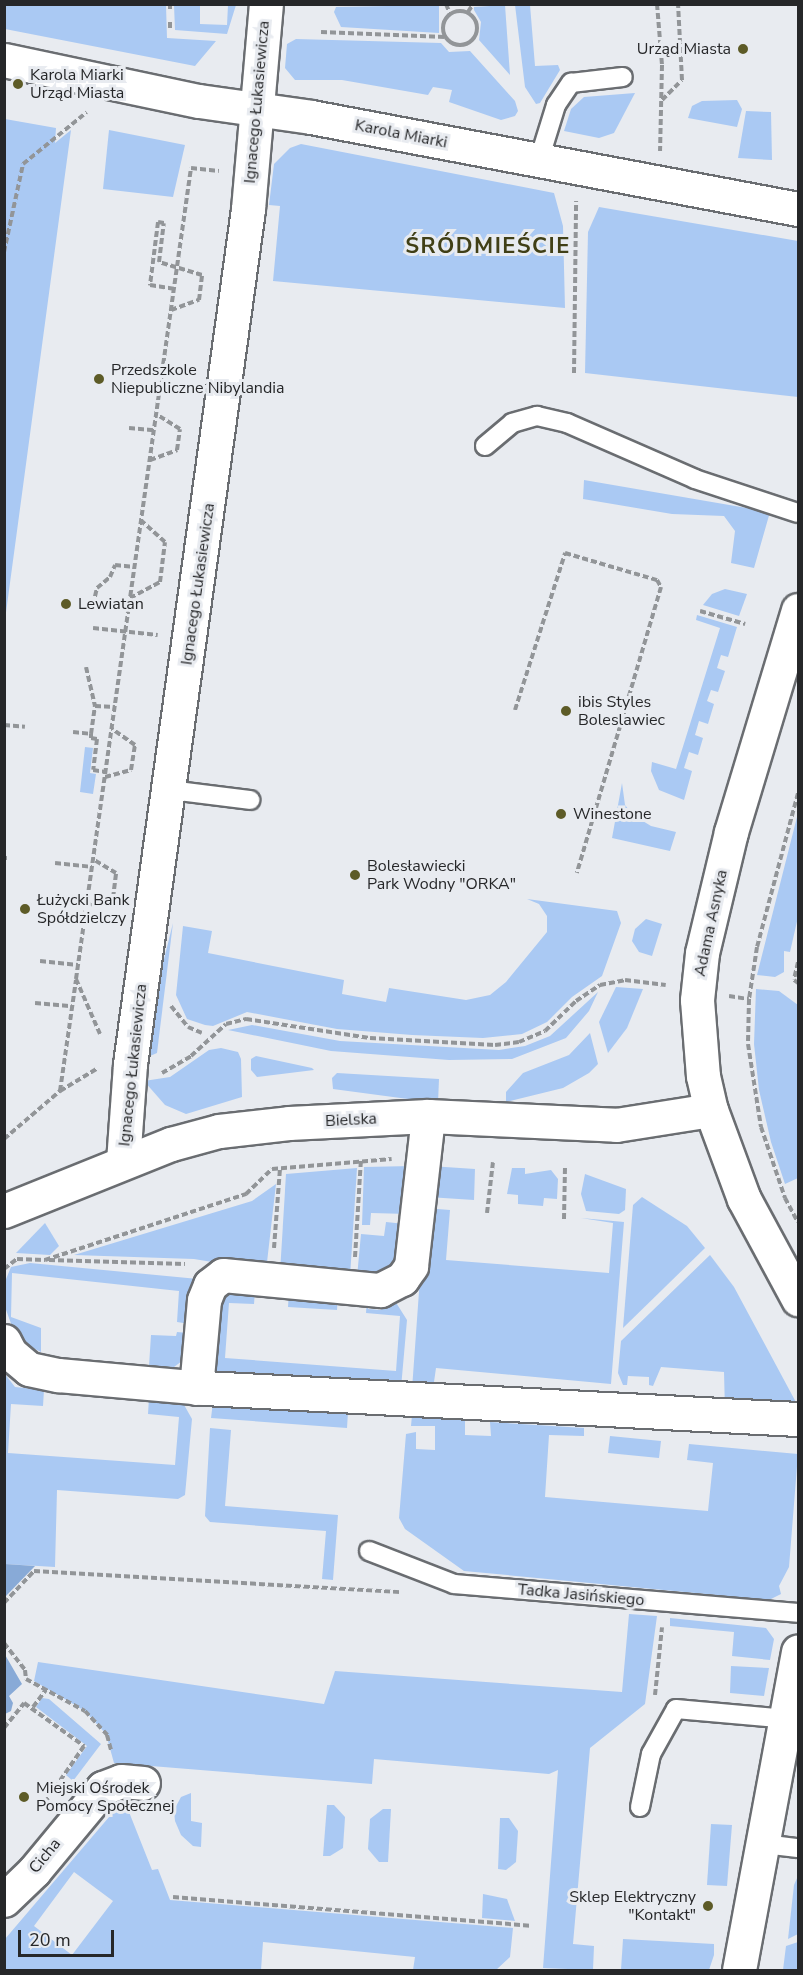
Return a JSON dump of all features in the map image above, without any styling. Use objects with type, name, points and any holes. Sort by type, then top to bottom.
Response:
[{"type":"street","name":"Ignacego Łukasiewicza","points":[[123,1162],[115,1071],[170,790],[248,209],[266,4]]},
{"type":"street","name":"Karola Miarki","points":[[4,60],[199,101],[257,109],[798,209]]},
{"type":"street","name":"Adama Asnyka","points":[[798,610],[732,832],[702,953],[697,1000],[703,1076],[711,1110],[744,1199],[798,1299]]},
{"type":"street","name":"Bielska","points":[[4,1211],[123,1162],[219,1131],[289,1122],[428,1116],[616,1125],[711,1110]]},
{"type":"street","points":[[196,1388],[204,1300],[210,1285],[223,1275],[380,1290],[402,1279],[411,1266],[428,1116]]},
{"type":"street","points":[[4,1341],[10,1353],[29,1369],[196,1388],[798,1419]]},
{"type":"street","points":[[739,1971],[798,1651]]},
{"type":"street","name":"Cicha","points":[[4,1900],[34,1871],[82,1809],[127,1784]]},
{"type":"lane","points":[[538,160],[556,105],[571,83],[623,77]]},
{"type":"lane","points":[[485,446],[512,423],[537,416],[567,423],[695,479],[798,513]]},
{"type":"lane","points":[[170,790],[250,800]]},
{"type":"lane","name":"Tadka Jasińskiego","points":[[369,1551],[454,1584],[798,1613]]},
{"type":"lane","points":[[640,1807],[651,1754],[676,1709],[787,1719]]},
{"type":"lane","points":[[764,1844],[798,1848]]},
{"type":"path","points":[[446,4],[450,14]]},
{"type":"path","points":[[468,12],[473,4]]},
{"type":"path","points":[[657,4],[661,44],[660,155]]},
{"type":"path","points":[[662,99],[682,80],[678,4]]},
{"type":"path","points":[[450,14],[468,12]]},
{"type":"path","points":[[321,32],[445,37],[459,45],[474,38],[477,27],[468,12]]},
{"type":"path","points":[[445,37],[443,26],[450,14]]},
{"type":"path","points":[[170,22],[170,28]]},
{"type":"path","points":[[4,252],[23,164],[87,112]]},
{"type":"path","points":[[60,1092],[191,168],[222,171]]},
{"type":"path","points":[[574,373],[576,188]]},
{"type":"path","points":[[171,310],[199,300],[202,275],[177,265],[159,262],[164,223],[158,222],[150,285],[174,289]]},
{"type":"path","points":[[150,460],[177,450],[180,429],[156,414]]},
{"type":"path","points":[[129,428],[154,430]]},
{"type":"path","points":[[130,598],[160,582],[165,542],[141,521]]},
{"type":"path","points":[[515,710],[565,554],[660,583],[578,873]]},
{"type":"path","points":[[93,605],[97,588],[110,577],[115,565],[135,567]]},
{"type":"path","points":[[700,611],[745,624]]},
{"type":"path","points":[[93,628],[159,635]]},
{"type":"path","points":[[86,667],[95,706],[91,734],[91,738],[97,739],[93,770],[105,772]]},
{"type":"path","points":[[95,706],[115,707]]},
{"type":"path","points":[[4,725],[25,727]]},
{"type":"path","points":[[105,777],[131,770],[133,761],[135,745],[112,729]]},
{"type":"path","points":[[73,732],[91,734]]},
{"type":"path","points":[[798,793],[796,810],[757,947],[749,999],[748,1044],[761,1127],[785,1198],[798,1222]]},
{"type":"path","points":[[86,906],[113,898],[116,873],[93,859]]},
{"type":"path","points":[[55,863],[92,867]]},
{"type":"path","points":[[52,917],[84,921]]},
{"type":"path","points":[[40,961],[78,965]]},
{"type":"path","points":[[798,962],[794,980],[798,983]]},
{"type":"path","points":[[76,979],[102,1040]]},
{"type":"path","points":[[4,1139],[60,1092],[115,1071],[156,1075],[191,1056],[226,1024],[246,1019],[382,1039],[450,1045],[511,1044],[545,1031],[576,1000],[600,985],[644,982]]},
{"type":"path","points":[[35,1003],[72,1006]]},
{"type":"path","points":[[169,1004],[188,1027],[202,1033]]},
{"type":"path","points":[[45,1260],[246,1194],[272,1169],[361,1160],[423,1160]]},
{"type":"path","points":[[353,1287],[361,1160]]},
{"type":"path","points":[[487,1213],[493,1162]]},
{"type":"path","points":[[564,1219],[565,1166]]},
{"type":"path","points":[[270,1279],[280,1168]]},
{"type":"path","points":[[4,1269],[17,1258],[205,1265],[223,1275]]},
{"type":"path","points":[[4,1603],[34,1571],[402,1592]]},
{"type":"path","points":[[655,1701],[662,1626]]},
{"type":"path","points":[[4,1643],[25,1670],[26,1679],[85,1712],[107,1735],[114,1763],[127,1784]]},
{"type":"path","points":[[33,1707],[45,1690]]},
{"type":"path","points":[[4,1728],[24,1702],[84,1746],[34,1817]]},
{"type":"path","points":[[173,1897],[530,1926]]},
{"type":"shaded area","points":[[4,5],[166,5],[167,38],[216,41],[195,66],[5,29]]},
{"type":"shaded area","points":[[174,5],[200,5],[200,24],[227,25],[228,5],[236,5],[227,34],[175,30]]},
{"type":"shaded area","points":[[439,5],[439,33],[341,27],[334,12],[336,7]]},
{"type":"shaded area","points":[[505,5],[510,75],[479,40],[481,22],[474,10],[474,7]]},
{"type":"shaded area","points":[[515,5],[530,5],[535,66],[558,65],[560,70],[540,103],[536,104],[525,87]]},
{"type":"shaded area","points":[[296,39],[441,43],[449,52],[470,51],[515,101],[518,111],[515,116],[501,120],[449,102],[452,90],[433,87],[428,95],[342,80],[295,80],[285,68],[287,44]]},
{"type":"shaded area","points":[[635,93],[614,133],[599,138],[564,131],[571,109],[584,97]]},
{"type":"shaded area","points":[[737,100],[742,109],[737,127],[688,118],[692,106],[702,101]]},
{"type":"shaded area","points":[[746,111],[771,112],[772,160],[738,158]]},
{"type":"shaded area","points":[[5,119],[56,128],[55,143],[71,130],[5,620]]},
{"type":"shaded area","points":[[109,130],[185,145],[173,197],[103,189]]},
{"type":"shaded area","points":[[301,144],[554,193],[563,226],[565,308],[273,281],[280,206],[269,205],[274,164],[290,148]]},
{"type":"shaded area","points":[[599,207],[798,241],[798,397],[585,373],[588,232]]},
{"type":"shaded area","points":[[584,480],[770,512],[754,568],[731,563],[735,531],[724,516],[672,514],[583,499]]},
{"type":"shaded area","points":[[725,589],[747,594],[739,616],[703,605],[712,594]]},
{"type":"shaded area","points":[[697,615],[737,627],[728,657],[721,655],[717,668],[725,671],[718,692],[711,690],[707,701],[714,704],[708,724],[699,721],[695,735],[703,738],[698,755],[689,752],[684,768],[692,771],[684,800],[659,790],[651,771],[652,762],[676,769],[720,628],[696,620]]},
{"type":"shaded area","points":[[85,747],[93,748],[90,773],[96,774],[93,794],[80,792]]},
{"type":"shaded area","points":[[622,783],[625,805],[633,815],[651,826],[676,832],[670,851],[612,838]]},
{"type":"shaded area","points":[[798,813],[798,917],[790,952],[784,951],[784,972],[775,977],[757,975]]},
{"type":"shaded area","points":[[527,899],[617,911],[621,923],[602,976],[572,997],[547,1022],[522,1034],[483,1038],[337,1029],[247,1012],[213,1026],[187,1019],[176,995],[183,926],[212,931],[208,953],[344,980],[342,994],[386,1002],[389,988],[466,1000],[490,995],[506,982],[547,932],[547,916],[539,904]]},
{"type":"shaded area","points":[[646,919],[662,924],[652,956],[639,952],[632,941],[635,929]]},
{"type":"shaded area","points":[[173,923],[157,1053],[143,1059],[144,1040]]},
{"type":"shaded area","points":[[616,987],[643,989],[627,1028],[608,1053],[599,1022]]},
{"type":"shaded area","points":[[756,989],[779,991],[798,1005],[798,1178],[785,1184],[771,1142],[759,1090],[754,1044]]},
{"type":"shaded area","points":[[598,992],[589,1011],[566,1038],[512,1059],[449,1060],[331,1051],[228,1030],[252,1025],[340,1041],[499,1050],[525,1046],[550,1036]]},
{"type":"shaded area","points":[[590,1033],[598,1064],[589,1073],[563,1088],[506,1102],[506,1092],[523,1073],[569,1055]]},
{"type":"shaded area","points":[[221,1048],[238,1052],[241,1059],[242,1097],[186,1114],[165,1105],[144,1081],[170,1077],[209,1050]]},
{"type":"shaded area","points":[[256,1056],[314,1070],[257,1077],[251,1070],[251,1059]]},
{"type":"shaded area","points":[[337,1073],[439,1079],[438,1103],[333,1089],[332,1078]]},
{"type":"shaded area","points":[[412,1166],[408,1214],[371,1213],[370,1225],[362,1225],[364,1167]]},
{"type":"shaded area","points":[[430,1166],[475,1169],[474,1200],[428,1197]]},
{"type":"shaded area","points":[[357,1168],[350,1277],[280,1273],[286,1174]]},
{"type":"shaded area","points":[[512,1168],[525,1168],[525,1174],[551,1170],[558,1179],[557,1199],[544,1198],[543,1206],[518,1204],[518,1195],[507,1194]]},
{"type":"shaded area","points":[[585,1174],[626,1189],[625,1210],[619,1214],[586,1211],[581,1194]]},
{"type":"shaded area","points":[[276,1184],[266,1271],[194,1259],[74,1255],[252,1201]]},
{"type":"shaded area","points":[[642,1197],[687,1226],[705,1248],[623,1328],[633,1205]]},
{"type":"shaded area","points":[[425,1208],[450,1210],[446,1260],[609,1273],[613,1223],[581,1218],[624,1222],[611,1384],[436,1368],[433,1389],[412,1389]]},
{"type":"shaded area","points":[[386,1222],[405,1224],[402,1258],[376,1278],[357,1277],[361,1234],[384,1236]]},
{"type":"shaded area","points":[[45,1223],[59,1246],[50,1255],[16,1253]]},
{"type":"shaded area","points":[[710,1255],[734,1287],[798,1406],[725,1411],[724,1372],[661,1367],[653,1386],[649,1385],[649,1377],[628,1376],[627,1385],[623,1385],[618,1373],[621,1341]]},
{"type":"shaded area","points":[[30,1263],[198,1279],[190,1324],[177,1322],[179,1291],[12,1273],[11,1317],[41,1328],[41,1352],[27,1345],[13,1329],[5,1307],[4,1284],[11,1267]]},
{"type":"shaded area","points":[[237,1289],[255,1291],[254,1304],[229,1303],[225,1358],[396,1371],[400,1316],[366,1313],[367,1298],[368,1309],[381,1310],[381,1300],[395,1301],[407,1320],[401,1388],[214,1371],[219,1297]]},
{"type":"shaded area","points":[[289,1291],[338,1294],[337,1310],[288,1307]]},
{"type":"shaded area","points":[[177,1332],[188,1333],[182,1361],[174,1367],[149,1366],[151,1335],[176,1336]]},
{"type":"shaded area","points":[[4,1373],[15,1387],[44,1390],[43,1406],[11,1404],[8,1453],[175,1465],[179,1417],[148,1414],[149,1398],[183,1403],[192,1419],[185,1495],[178,1499],[57,1490],[55,1567],[5,1564]]},
{"type":"shaded area","points":[[213,1402],[348,1412],[347,1428],[211,1418]]},
{"type":"shaded area","points":[[412,1415],[465,1417],[465,1435],[491,1436],[490,1422],[584,1428],[584,1436],[549,1435],[545,1497],[708,1511],[713,1463],[687,1460],[689,1444],[798,1454],[789,1567],[779,1586],[781,1594],[769,1600],[464,1571],[405,1529],[399,1518],[406,1434],[416,1432],[416,1449],[435,1450],[435,1426],[411,1426]]},
{"type":"shaded area","points":[[210,1428],[231,1430],[225,1506],[338,1515],[333,1580],[322,1579],[326,1531],[210,1522],[205,1516]]},
{"type":"shaded area","points":[[610,1436],[661,1441],[659,1458],[608,1453]]},
{"type":"shaded area","points":[[4,1564],[35,1566],[5,1597]]},
{"type":"shaded area","points":[[629,1614],[657,1616],[645,1704],[590,1748],[573,1944],[594,1946],[593,1970],[543,1968],[558,1770],[549,1774],[374,1759],[372,1784],[114,1763],[106,1734],[85,1711],[34,1681],[38,1662],[324,1704],[335,1671],[622,1692]]},
{"type":"shaded area","points":[[670,1618],[766,1628],[774,1639],[770,1660],[732,1656],[734,1632],[670,1626]]},
{"type":"shaded area","points":[[4,1653],[22,1684],[9,1696],[13,1703],[11,1711],[5,1714]]},
{"type":"shaded area","points":[[731,1666],[769,1668],[764,1696],[730,1693]]},
{"type":"shaded area","points":[[42,1698],[49,1699],[101,1744],[73,1781],[66,1775],[87,1746],[36,1707]]},
{"type":"shaded area","points":[[191,1793],[191,1821],[202,1823],[201,1847],[193,1846],[181,1835],[175,1821],[174,1810],[181,1797]]},
{"type":"shaded area","points":[[327,1805],[334,1805],[345,1817],[343,1848],[330,1856],[323,1856]]},
{"type":"shaded area","points":[[383,1809],[391,1809],[388,1862],[379,1862],[368,1849],[370,1819]]},
{"type":"shaded area","points":[[115,1810],[129,1812],[152,1870],[158,1869],[170,1900],[513,1928],[510,1957],[496,1970],[413,1970],[415,1957],[263,1942],[261,1970],[5,1970],[5,1939]],"holes":[[[74,1872],[113,1901],[72,1955],[34,1926]]]},
{"type":"shaded area","points":[[500,1818],[509,1818],[518,1831],[516,1862],[506,1870],[498,1869]]},
{"type":"shaded area","points":[[711,1824],[732,1825],[727,1886],[707,1885]]},
{"type":"shaded area","points":[[798,1876],[798,1934],[788,1939],[794,1885]]},
{"type":"shaded area","points":[[483,1894],[507,1899],[515,1921],[482,1918]]},
{"type":"shaded area","points":[[623,1939],[714,1944],[714,1955],[709,1970],[621,1970]]},
{"type":"shaded area","points":[[798,1942],[798,1970],[783,1970],[786,1946]]},
{"type":"place","name":"Urząd Miasta","points":[[743,49]]},
{"type":"place","name":"Karola Miarki Urząd Miasta","points":[[18,84]]},
{"type":"place","name":"Przedszkole Niepubliczne Nibylandia","points":[[99,379]]},
{"type":"place","name":"Lewiatan","points":[[66,604]]},
{"type":"place","name":"ibis Styles Boleslawiec","points":[[566,711]]},
{"type":"place","name":"Winestone","points":[[561,814]]},
{"type":"place","name":"Bolesławiecki Park Wodny \"ORKA\"","points":[[355,875]]},
{"type":"place","name":"Łużycki Bank Spółdzielczy","points":[[25,909]]},
{"type":"place","name":"Miejski Ośrodek Pomocy Społecznej","points":[[24,1797]]},
{"type":"place","name":"Sklep Elektryczny \"Kontakt\"","points":[[708,1906]]},
{"type":"district","name":"ŚRÓDMIEŚCIE","points":[[488,247]]}]
